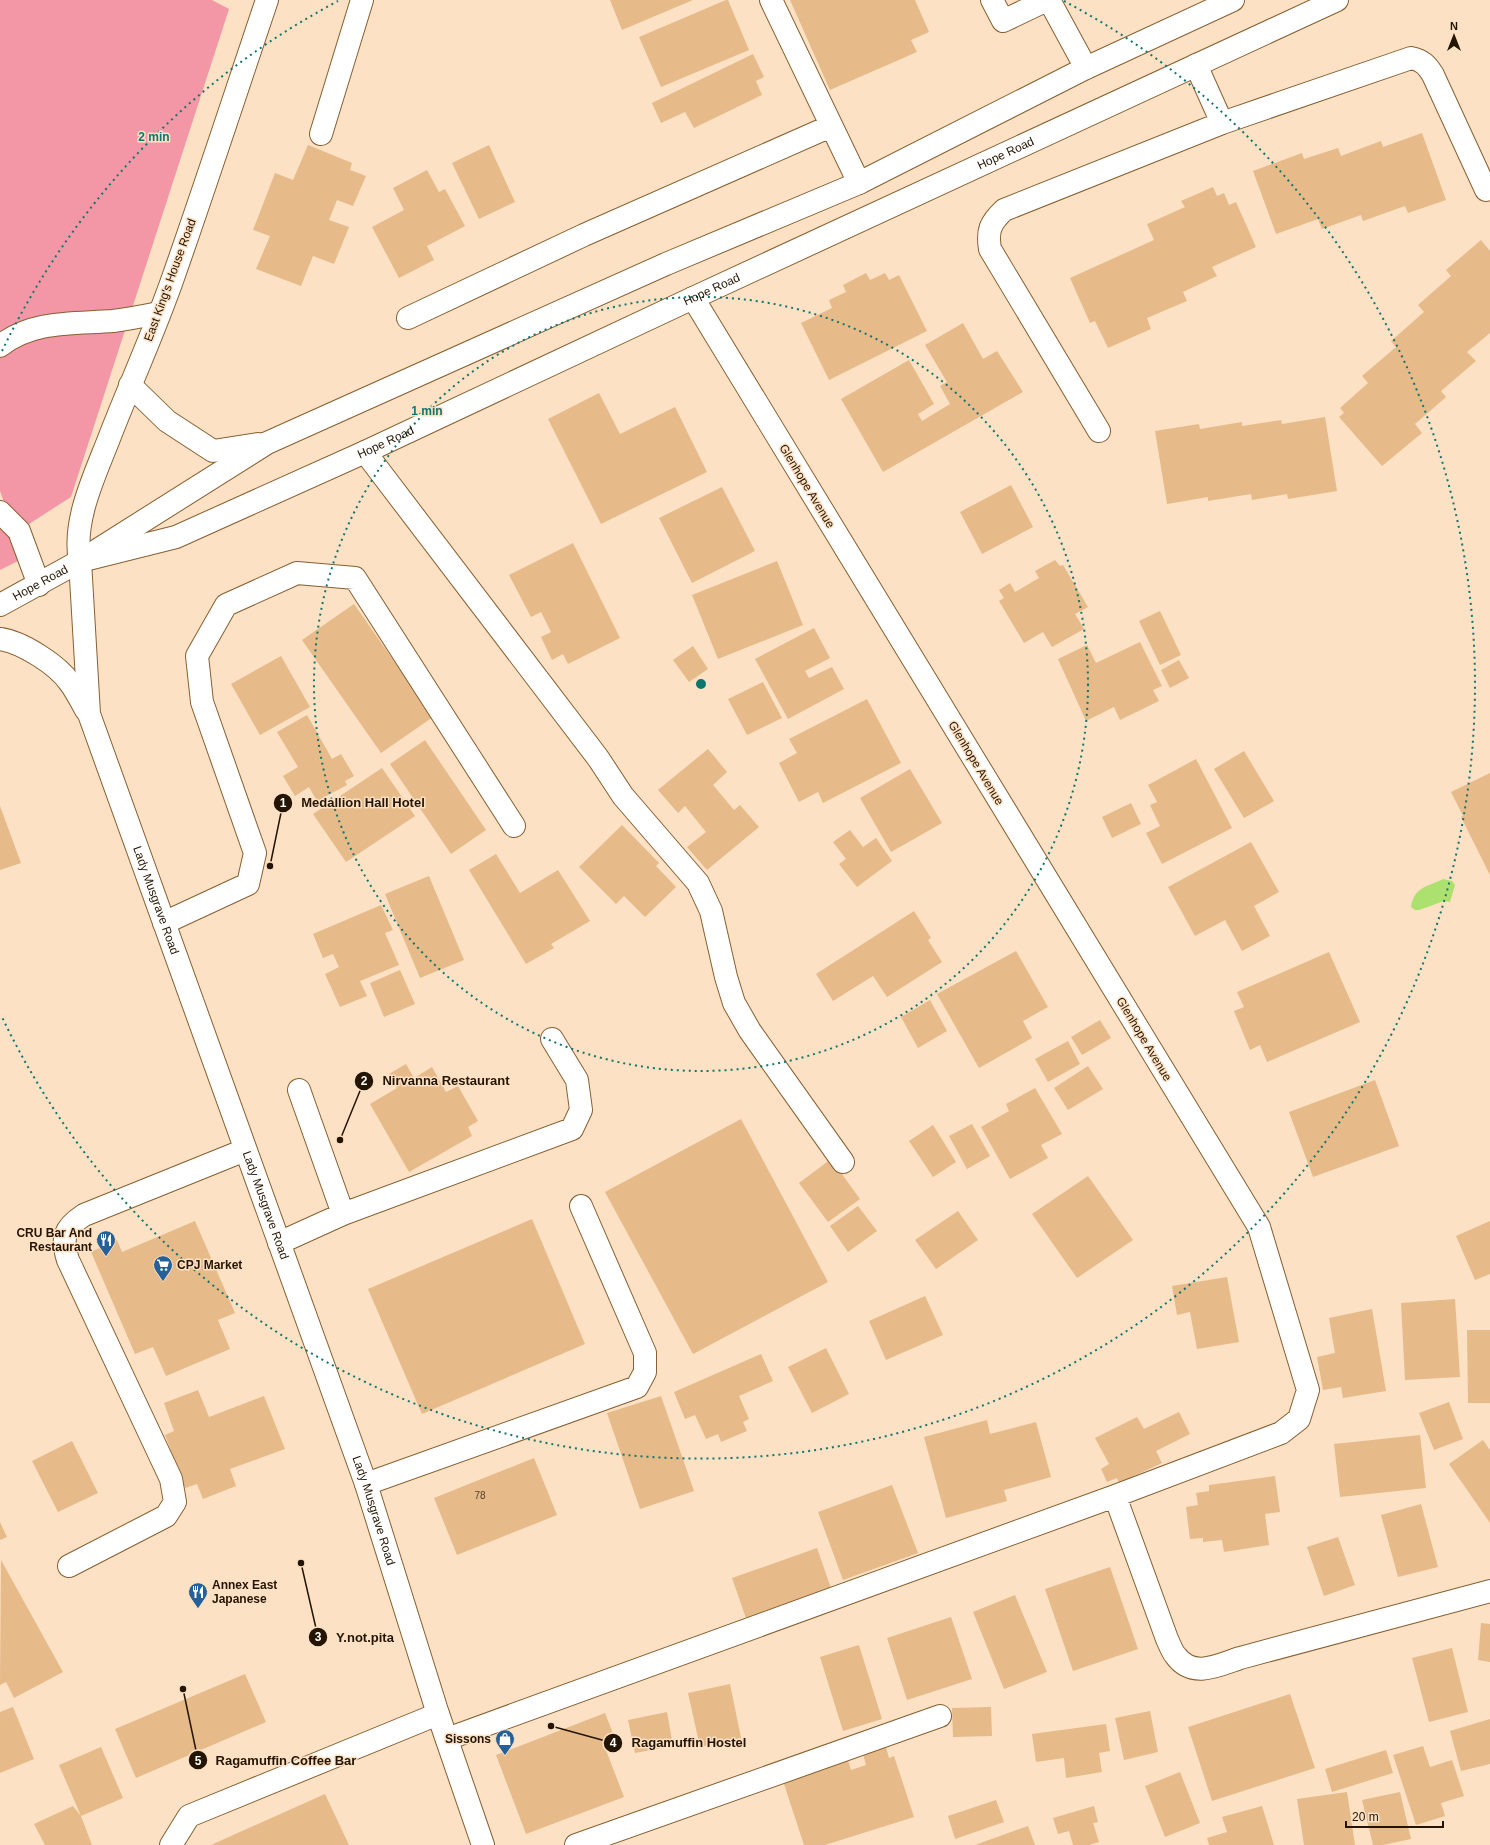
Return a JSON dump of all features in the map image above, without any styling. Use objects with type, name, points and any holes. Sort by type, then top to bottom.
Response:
[{"type":"main road","name":"East King's House Road","points":[[80,561],[78,533],[85,505],[130,385],[173,277],[267,0]]},
{"type":"main road","points":[[321,134],[362,0]]},
{"type":"main road","points":[[771,0],[859,184]]},
{"type":"main road","points":[[992,0],[1003,21],[1048,0],[1086,68]]},
{"type":"main road","name":"Hope Road","points":[[0,605],[39,585],[80,561],[267,443],[666,264],[859,184],[1086,68],[1233,0]]},
{"type":"main road","name":"Hope Road","points":[[80,561],[176,537],[364,452],[1337,0]]},
{"type":"main road","points":[[1100,432],[990,249],[988,235],[994,219],[1004,210],[1222,124],[1411,58],[1419,60],[1427,66],[1433,75],[1486,190]]},
{"type":"main road","points":[[1196,65],[1222,124]]},
{"type":"main road","points":[[408,318],[584,235],[831,126]]},
{"type":"main road","name":"Glenhope Avenue","points":[[447,1739],[1115,1496],[1281,1433],[1299,1419],[1308,1390],[1259,1227],[693,298]]},
{"type":"main road","points":[[0,346],[10,338],[35,328],[63,324],[114,321],[159,313]]},
{"type":"main road","points":[[130,385],[167,421],[213,451],[267,443]]},
{"type":"main road","points":[[364,452],[598,758],[623,796],[698,883],[711,912],[726,977],[734,1002],[750,1031],[843,1162]]},
{"type":"main road","points":[[0,512],[19,531],[39,585]]},
{"type":"main road","name":"Lady Musgrave Road","points":[[80,561],[89,714],[366,1484],[438,1714],[483,1845]]},
{"type":"main road","points":[[164,923],[248,884],[255,853],[202,702],[198,656],[226,605],[297,573],[355,578],[514,826]]},
{"type":"main road","points":[[0,639],[7,640],[42,656],[70,682],[89,714]]},
{"type":"main road","points":[[279,1242],[342,1214],[572,1130],[581,1110],[577,1080],[552,1039]]},
{"type":"main road","points":[[299,1090],[342,1214]]},
{"type":"main road","points":[[69,1566],[166,1516],[175,1502],[171,1479],[68,1260],[64,1246],[66,1233],[72,1223],[84,1215],[245,1150]]},
{"type":"main road","points":[[366,1484],[637,1387],[645,1372],[645,1353],[581,1206]]},
{"type":"main road","points":[[1115,1496],[1167,1639],[1176,1657],[1185,1665],[1196,1669],[1205,1669],[1490,1591]]},
{"type":"main road","points":[[171,1845],[189,1816],[438,1714]]},
{"type":"main road","points":[[576,1845],[940,1716]]},
{"type":"shaded area","points":[[0,0],[212,0],[229,9],[71,497],[15,533],[0,491]]},
{"type":"shaded area","points":[[0,517],[20,560],[0,570]]},
{"type":"shaded area","points":[[1443,879],[1452,881],[1455,885],[1450,902],[1444,901],[1419,910],[1415,910],[1411,907],[1418,891]]},
{"type":"building","points":[[610,0],[693,0],[622,30]]},
{"type":"building","points":[[728,0],[749,50],[661,87],[639,37]]},
{"type":"building","points":[[790,0],[915,0],[929,32],[911,40],[917,52],[830,90]]},
{"type":"building","points":[[753,54],[764,77],[756,81],[762,95],[694,128],[685,112],[661,123],[652,103]]},
{"type":"building","points":[[1422,133],[1446,200],[1408,213],[1405,206],[1363,221],[1361,215],[1322,229],[1318,219],[1276,234],[1253,171],[1302,153],[1304,159],[1338,148],[1341,156],[1381,141],[1383,147]]},
{"type":"building","points":[[308,145],[352,163],[350,170],[366,176],[353,206],[337,200],[329,220],[349,227],[334,264],[313,256],[301,286],[256,269],[270,236],[253,230],[275,173],[293,180]]},
{"type":"building","points":[[489,145],[515,202],[479,219],[452,163]]},
{"type":"building","points":[[427,170],[439,192],[445,189],[465,226],[427,246],[434,260],[399,278],[372,227],[404,210],[393,188]]},
{"type":"building","points":[[1213,187],[1217,196],[1224,193],[1229,205],[1236,202],[1256,247],[1212,267],[1217,276],[1183,292],[1187,301],[1147,318],[1151,329],[1108,348],[1095,321],[1090,323],[1070,278],[1154,240],[1147,224],[1185,207],[1181,201]]},
{"type":"building","points":[[1481,240],[1490,251],[1490,333],[1467,352],[1476,361],[1441,391],[1446,397],[1415,424],[1422,433],[1382,466],[1339,417],[1344,413],[1340,408],[1368,383],[1362,376],[1396,347],[1391,341],[1424,312],[1418,305],[1451,276],[1446,270]]},
{"type":"building","points":[[866,273],[870,280],[885,273],[889,280],[899,275],[927,331],[829,380],[801,323],[832,308],[829,300],[846,292],[843,285]]},
{"type":"building","points":[[963,323],[983,359],[997,351],[1023,392],[883,472],[841,399],[909,360],[934,404],[918,414],[922,421],[950,404],[940,386],[947,382],[925,345]]},
{"type":"building","points":[[599,393],[620,434],[675,407],[707,472],[601,524],[548,419]]},
{"type":"building","points":[[1325,417],[1337,491],[1288,499],[1287,494],[1252,500],[1251,494],[1208,501],[1208,497],[1167,504],[1155,431],[1199,424],[1200,429],[1242,422],[1242,426],[1281,420],[1282,424]]},
{"type":"building","points":[[1011,485],[1033,527],[982,554],[960,512]]},
{"type":"building","points":[[722,487],[755,551],[692,583],[659,518]]},
{"type":"building","points":[[573,543],[620,638],[568,664],[563,654],[552,660],[541,637],[551,632],[541,612],[531,617],[509,575]]},
{"type":"building","points":[[1055,560],[1060,566],[1063,565],[1088,607],[1075,614],[1084,629],[1052,647],[1043,632],[1024,643],[999,601],[1004,598],[999,590],[1010,583],[1015,592],[1039,578],[1035,571]]},
{"type":"building","points":[[777,561],[803,625],[718,659],[692,595]]},
{"type":"building","points":[[354,604],[433,717],[381,753],[302,640]]},
{"type":"building","points":[[1160,611],[1181,655],[1160,665],[1139,621]]},
{"type":"building","points":[[814,628],[830,658],[805,671],[809,678],[832,667],[844,689],[788,719],[755,659]]},
{"type":"building","points":[[1140,642],[1162,686],[1153,690],[1159,701],[1120,720],[1114,707],[1086,721],[1058,659],[1087,645],[1096,663]]},
{"type":"building","points":[[693,646],[708,669],[689,682],[673,660]]},
{"type":"building","points":[[281,656],[310,707],[260,735],[231,684]]},
{"type":"building","points":[[1179,660],[1189,678],[1170,688],[1161,670]]},
{"type":"building","points":[[763,682],[782,718],[747,735],[728,699]]},
{"type":"building","points":[[867,699],[901,763],[823,803],[818,792],[799,802],[779,763],[797,753],[789,739]]},
{"type":"building","points":[[307,715],[332,759],[341,754],[354,776],[345,781],[347,785],[317,801],[309,787],[295,796],[283,776],[298,767],[277,732]]},
{"type":"building","points":[[425,740],[486,830],[451,854],[390,764]]},
{"type":"building","points":[[708,749],[727,772],[713,785],[734,810],[740,805],[759,827],[707,870],[687,847],[706,832],[685,806],[678,813],[658,790]]},
{"type":"building","points":[[1244,751],[1274,801],[1244,818],[1214,769]]},
{"type":"building","points":[[1196,759],[1232,828],[1162,864],[1146,833],[1160,826],[1150,805],[1157,802],[1148,785]]},
{"type":"building","points":[[382,768],[415,816],[346,862],[313,814]]},
{"type":"building","points":[[910,769],[942,823],[891,852],[860,798]]},
{"type":"building","points":[[1490,773],[1490,875],[1461,817],[1463,816],[1451,792]]},
{"type":"building","points":[[1131,803],[1141,824],[1112,838],[1102,817]]},
{"type":"building","points":[[0,806],[21,863],[0,870]]},
{"type":"building","points":[[622,825],[659,863],[656,866],[676,887],[645,917],[624,896],[616,904],[579,867]]},
{"type":"building","points":[[850,830],[863,847],[876,838],[892,861],[857,887],[839,864],[846,859],[833,842]]},
{"type":"building","points":[[1251,842],[1279,892],[1254,906],[1270,936],[1242,951],[1225,920],[1195,936],[1168,887]]},
{"type":"building","points":[[496,854],[520,893],[558,870],[590,921],[551,944],[554,948],[526,964],[469,870]]},
{"type":"building","points":[[429,876],[464,960],[420,978],[385,894]]},
{"type":"building","points":[[381,905],[393,930],[385,933],[399,965],[360,981],[367,996],[340,1007],[325,974],[339,967],[333,954],[323,958],[313,934]]},
{"type":"building","points":[[914,911],[931,938],[928,940],[942,962],[887,997],[873,976],[833,1001],[816,974]]},
{"type":"building","points":[[1016,951],[1048,1007],[1023,1021],[1032,1038],[979,1068],[937,994]]},
{"type":"building","points":[[1329,952],[1360,1022],[1267,1062],[1260,1045],[1250,1050],[1234,1011],[1244,1007],[1237,992]]},
{"type":"building","points":[[400,970],[415,1004],[384,1017],[370,983]]},
{"type":"building","points":[[930,1000],[947,1031],[918,1048],[901,1017]]},
{"type":"building","points":[[1100,1020],[1111,1038],[1082,1055],[1071,1037]]},
{"type":"building","points":[[1068,1041],[1080,1064],[1048,1082],[1035,1059]]},
{"type":"building","points":[[406,1064],[414,1078],[432,1067],[446,1092],[458,1086],[478,1121],[468,1127],[472,1136],[409,1172],[370,1104],[397,1088],[389,1074]]},
{"type":"building","points":[[1088,1066],[1103,1089],[1068,1110],[1054,1088]]},
{"type":"building","points":[[1375,1080],[1399,1146],[1313,1177],[1289,1112]]},
{"type":"building","points":[[1035,1088],[1062,1134],[1041,1145],[1048,1158],[1010,1179],[981,1127],[1009,1111],[1006,1104]]},
{"type":"building","points":[[741,1119],[828,1282],[693,1354],[605,1192]]},
{"type":"building","points":[[972,1124],[990,1156],[967,1169],[949,1136]]},
{"type":"building","points":[[933,1125],[956,1162],[933,1177],[909,1141]]},
{"type":"building","points":[[831,1159],[860,1199],[828,1222],[799,1183]]},
{"type":"building","points":[[1088,1176],[1133,1240],[1077,1278],[1032,1214]]},
{"type":"building","points":[[858,1206],[877,1231],[848,1252],[830,1226]]},
{"type":"building","points":[[958,1211],[978,1240],[936,1269],[915,1240]]},
{"type":"building","points":[[532,1219],[585,1344],[422,1414],[368,1289]]},
{"type":"building","name":"CPJ Market","points":[[195,1221],[235,1313],[218,1320],[230,1349],[166,1376],[153,1347],[135,1354],[91,1252],[117,1240],[122,1252]]},
{"type":"building","points":[[1490,1221],[1490,1274],[1475,1280],[1456,1236]]},
{"type":"building","points":[[1227,1277],[1239,1342],[1197,1349],[1190,1312],[1177,1315],[1172,1286]]},
{"type":"building","points":[[925,1296],[943,1335],[886,1360],[869,1321]]},
{"type":"building","points":[[1455,1299],[1460,1377],[1405,1380],[1401,1303]]},
{"type":"building","points":[[1372,1309],[1386,1391],[1343,1398],[1341,1387],[1323,1390],[1317,1357],[1335,1353],[1329,1318]]},
{"type":"building","points":[[1467,1330],[1490,1330],[1490,1403],[1468,1403]]},
{"type":"building","points":[[826,1348],[849,1394],[812,1413],[788,1367]]},
{"type":"building","points":[[761,1354],[773,1381],[739,1396],[749,1419],[743,1422],[747,1431],[721,1442],[718,1434],[706,1439],[695,1415],[685,1419],[674,1392]]},
{"type":"building","points":[[198,1390],[209,1417],[264,1396],[285,1449],[230,1469],[236,1486],[203,1499],[197,1484],[185,1488],[165,1435],[174,1431],[164,1403]]},
{"type":"building","points":[[661,1396],[694,1491],[640,1509],[607,1413]]},
{"type":"building","points":[[1449,1402],[1463,1439],[1434,1450],[1419,1413]]},
{"type":"building","points":[[1179,1412],[1190,1434],[1156,1451],[1162,1463],[1119,1483],[1117,1478],[1107,1482],[1101,1469],[1109,1464],[1095,1438],[1137,1417],[1144,1429]]},
{"type":"building","points":[[987,1420],[990,1434],[1036,1422],[1051,1477],[1004,1490],[1007,1501],[946,1518],[924,1437]]},
{"type":"building","points":[[1420,1435],[1426,1488],[1340,1497],[1334,1444]]},
{"type":"building","points":[[1483,1440],[1490,1450],[1490,1523],[1449,1464]]},
{"type":"building","points":[[72,1441],[98,1493],[58,1512],[32,1461]]},
{"type":"building","points":[[534,1458],[557,1515],[457,1555],[434,1498]]},
{"type":"building","points":[[1275,1476],[1280,1512],[1265,1514],[1269,1545],[1224,1552],[1222,1540],[1203,1542],[1203,1538],[1190,1539],[1186,1507],[1198,1505],[1196,1493],[1209,1491],[1209,1485]]},
{"type":"building","points":[[892,1485],[918,1553],[843,1580],[818,1512]]},
{"type":"building","points":[[1421,1504],[1438,1567],[1398,1577],[1381,1515]]},
{"type":"building","points":[[0,1522],[7,1537],[0,1540]]},
{"type":"building","points":[[1338,1537],[1355,1585],[1324,1596],[1307,1547]]},
{"type":"building","points":[[817,1548],[833,1594],[748,1624],[732,1578]]},
{"type":"building","points":[[1,1560],[63,1672],[14,1698],[6,1682],[0,1685]]},
{"type":"building","points":[[1110,1567],[1138,1649],[1073,1671],[1045,1589]]},
{"type":"building","points":[[1015,1595],[1047,1672],[1004,1689],[973,1612]]},
{"type":"building","points":[[951,1617],[972,1679],[907,1700],[887,1638]]},
{"type":"building","points":[[1481,1623],[1490,1624],[1490,1662],[1478,1660]]},
{"type":"building","points":[[859,1645],[882,1719],[843,1731],[820,1657]]},
{"type":"building","points":[[1452,1648],[1468,1712],[1429,1722],[1412,1658]]},
{"type":"building","points":[[245,1674],[266,1722],[136,1778],[115,1729]]},
{"type":"building","points":[[730,1684],[741,1738],[700,1747],[688,1693]]},
{"type":"building","points":[[1290,1694],[1315,1768],[1212,1801],[1188,1727]]},
{"type":"building","points":[[13,1707],[34,1759],[0,1773],[0,1712]]},
{"type":"building","points":[[991,1707],[992,1736],[953,1737],[952,1708]]},
{"type":"building","points":[[1150,1711],[1158,1752],[1124,1760],[1115,1718]]},
{"type":"building","points":[[667,1712],[673,1746],[635,1753],[628,1720]]},
{"type":"building","points":[[605,1713],[616,1741],[604,1745],[624,1797],[526,1834],[496,1755]]},
{"type":"building","points":[[1490,1719],[1490,1764],[1461,1771],[1450,1731]]},
{"type":"building","points":[[1106,1724],[1110,1751],[1099,1753],[1102,1772],[1066,1778],[1064,1758],[1036,1762],[1032,1734]]},
{"type":"building","points":[[1423,1746],[1430,1767],[1452,1760],[1464,1796],[1441,1803],[1445,1816],[1416,1825],[1393,1755]]},
{"type":"building","points":[[101,1747],[123,1798],[81,1816],[59,1765]]},
{"type":"building","points":[[886,1747],[889,1758],[894,1756],[914,1817],[825,1845],[804,1845],[782,1778],[847,1757],[851,1770],[866,1765],[863,1754]]},
{"type":"building","points":[[1386,1750],[1393,1773],[1332,1792],[1325,1769]]},
{"type":"building","points":[[1180,1772],[1200,1823],[1165,1837],[1145,1786]]},
{"type":"building","points":[[1347,1792],[1355,1845],[1304,1845],[1297,1799]]},
{"type":"building","points":[[1400,1792],[1411,1839],[1383,1845],[1373,1845],[1362,1800]]},
{"type":"building","points":[[325,1794],[349,1845],[211,1845]]},
{"type":"building","points":[[996,1800],[1004,1822],[955,1839],[948,1816]]},
{"type":"building","points":[[73,1806],[81,1816],[92,1845],[45,1845],[34,1824]]},
{"type":"building","points":[[1094,1806],[1098,1822],[1093,1823],[1099,1842],[1089,1845],[1073,1845],[1069,1831],[1058,1834],[1053,1818]]},
{"type":"building","points":[[1262,1806],[1274,1845],[1209,1845],[1207,1838],[1227,1832],[1222,1817]]},
{"type":"building","points":[[1028,1826],[1035,1845],[975,1845]]},
{"type":"place","name":"Medallion Hall Hotel","points":[[270,866]]},
{"type":"place","name":"Nirvanna Restaurant","points":[[340,1140]]},
{"type":"place","name":"CRU Bar And Restaurant","points":[[106,1257]]},
{"type":"place","name":"CPJ Market","points":[[163,1282]]},
{"type":"place","name":"Y.not.pita","points":[[301,1563]]},
{"type":"place","name":"Annex East Japanese","points":[[198,1609]]},
{"type":"place","name":"Ragamuffin Coffee Bar","points":[[183,1689]]},
{"type":"place","name":"Ragamuffin Hostel","points":[[551,1726]]},
{"type":"place","name":"Sissons","points":[[505,1756]]}]
